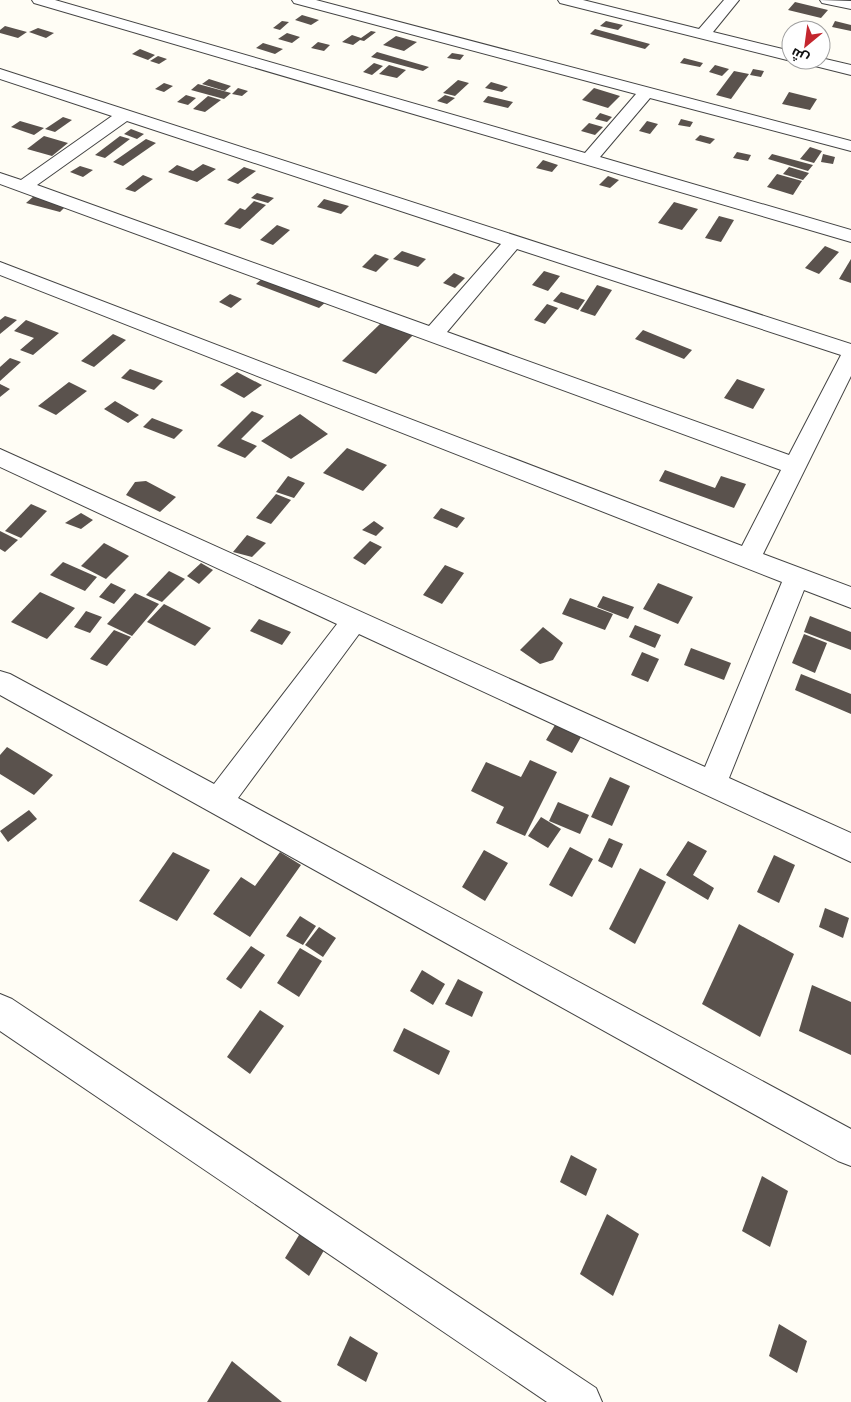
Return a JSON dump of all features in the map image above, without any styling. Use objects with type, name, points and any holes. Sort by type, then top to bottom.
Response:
[{"type":"street","points":[[39,0],[851,236]]},
{"type":"street","points":[[299,0],[851,146]]},
{"type":"street","points":[[565,0],[781,54]]},
{"type":"street","points":[[703,34],[732,0]]},
{"type":"street","points":[[827,0],[851,6]]},
{"type":"street","points":[[831,65],[851,70]]},
{"type":"street","points":[[0,74],[851,351]]},
{"type":"street","points":[[588,160],[646,92]]},
{"type":"street","points":[[24,186],[125,115]]},
{"type":"street","points":[[0,178],[795,466]]},
{"type":"street","points":[[433,334],[514,241]]},
{"type":"street","points":[[0,268],[851,598]]},
{"type":"street","points":[[748,558],[851,355]]},
{"type":"street","points":[[0,457],[851,848]]},
{"type":"street","points":[[712,784],[797,577]]},
{"type":"street","points":[[218,802],[355,620]]},
{"type":"street","points":[[0,682],[851,1148]]},
{"type":"street","points":[[0,1011],[582,1402]]},
{"type":"building","points":[[795,2],[828,10],[821,18],[788,10]]},
{"type":"building","points":[[302,15],[319,20],[311,25],[295,20]]},
{"type":"building","points":[[282,21],[289,22],[280,30],[273,28]]},
{"type":"building","points":[[606,21],[623,25],[618,30],[600,26]]},
{"type":"building","points":[[835,21],[851,25],[851,31],[832,27]]},
{"type":"building","points":[[5,26],[27,32],[18,38],[0,33],[0,30]]},
{"type":"building","points":[[38,28],[54,33],[46,38],[29,32]]},
{"type":"building","points":[[595,29],[650,44],[645,49],[590,34]]},
{"type":"building","points":[[371,31],[376,32],[364,41],[360,40],[353,45],[342,42],[352,35],[361,38]]},
{"type":"building","points":[[287,33],[300,37],[292,43],[278,39]]},
{"type":"building","points":[[396,36],[417,42],[404,51],[383,45]]},
{"type":"building","points":[[318,42],[330,45],[324,51],[311,48]]},
{"type":"building","points":[[263,43],[283,49],[275,54],[256,48]]},
{"type":"building","points":[[140,49],[155,55],[148,60],[132,54]]},
{"type":"building","points":[[377,52],[429,67],[423,71],[371,57]]},
{"type":"building","points":[[452,53],[464,55],[460,60],[447,58]]},
{"type":"building","points":[[158,56],[167,59],[159,64],[150,61]]},
{"type":"building","points":[[684,58],[703,63],[700,67],[680,63]]},
{"type":"building","points":[[374,63],[383,66],[372,75],[363,72]]},
{"type":"building","points":[[389,65],[406,70],[397,78],[379,74]]},
{"type":"building","points":[[715,65],[729,69],[722,76],[709,72]]},
{"type":"building","points":[[753,69],[764,71],[761,77],[750,75]]},
{"type":"building","points":[[734,71],[749,74],[731,99],[716,95]]},
{"type":"building","points":[[209,79],[231,86],[225,91],[202,84]]},
{"type":"building","points":[[458,80],[469,83],[455,96],[443,93]]},
{"type":"building","points":[[491,82],[508,87],[502,92],[485,88]]},
{"type":"building","points":[[164,83],[173,86],[164,92],[155,89]]},
{"type":"building","points":[[198,84],[231,93],[224,99],[191,90]]},
{"type":"building","points":[[238,88],[248,91],[242,96],[232,94]]},
{"type":"building","points":[[594,88],[620,96],[608,108],[582,100]]},
{"type":"building","points":[[789,92],[817,99],[810,110],[782,104]]},
{"type":"building","points":[[186,95],[196,98],[188,105],[177,102]]},
{"type":"building","points":[[445,95],[455,98],[447,104],[437,101]]},
{"type":"building","points":[[208,96],[221,100],[205,112],[193,109]]},
{"type":"building","points":[[488,96],[513,102],[508,108],[483,102]]},
{"type":"building","points":[[600,113],[612,117],[607,122],[595,119]]},
{"type":"building","points":[[63,117],[72,120],[55,132],[45,129]]},
{"type":"building","points":[[681,119],[693,122],[690,127],[678,125]]},
{"type":"building","points":[[20,121],[44,128],[34,135],[11,127]]},
{"type":"building","points":[[647,121],[658,124],[650,134],[639,131]]},
{"type":"building","points":[[589,123],[603,127],[595,135],[581,131]]},
{"type":"building","points":[[131,129],[144,134],[137,139],[124,134]]},
{"type":"building","points":[[700,135],[715,139],[710,144],[695,140]]},
{"type":"building","points":[[44,136],[68,143],[52,156],[27,149]]},
{"type":"building","points":[[120,136],[130,139],[105,158],[95,155]]},
{"type":"building","points":[[146,139],[156,143],[123,166],[113,162]]},
{"type":"building","points":[[810,147],[822,151],[814,163],[800,159]]},
{"type":"building","points":[[737,152],[751,155],[748,161],[733,158]]},
{"type":"building","points":[[772,154],[813,165],[808,171],[768,159]]},
{"type":"building","points":[[823,154],[835,157],[833,164],[821,162]]},
{"type":"building","points":[[543,160],[558,165],[552,172],[536,168]]},
{"type":"building","points":[[203,164],[216,169],[197,182],[168,172],[177,165],[193,171]]},
{"type":"building","points":[[80,166],[93,170],[83,177],[70,172]]},
{"type":"building","points":[[244,167],[256,171],[238,184],[227,180]]},
{"type":"building","points":[[789,167],[809,173],[803,180],[783,174]]},
{"type":"building","points":[[777,174],[802,181],[793,195],[767,187]]},
{"type":"building","points":[[143,175],[153,179],[135,192],[125,189]]},
{"type":"building","points":[[608,176],[619,180],[610,188],[599,185]]},
{"type":"building","points":[[257,193],[274,198],[268,203],[251,198]]},
{"type":"building","points":[[34,196],[68,204],[60,212],[26,203]]},
{"type":"building","points":[[324,199],[349,206],[341,214],[317,207]]},
{"type":"building","points":[[254,201],[266,205],[240,229],[224,224],[240,208],[245,210]]},
{"type":"building","points":[[674,202],[698,209],[682,230],[658,223]]},
{"type":"building","points":[[719,216],[734,220],[721,242],[705,238]]},
{"type":"building","points":[[277,225],[290,230],[273,245],[260,240]]},
{"type":"building","points":[[825,246],[839,252],[819,274],[805,268]]},
{"type":"building","points":[[402,251],[426,259],[418,267],[393,259]]},
{"type":"building","points":[[375,254],[389,259],[376,272],[362,267]]},
{"type":"building","points":[[851,259],[851,283],[839,279]]},
{"type":"building","points":[[544,271],[560,276],[548,291],[532,285]]},
{"type":"building","points":[[454,273],[465,278],[455,288],[443,283]]},
{"type":"building","points":[[264,277],[327,301],[319,308],[256,284]]},
{"type":"building","points":[[597,285],[612,290],[595,316],[580,311]]},
{"type":"building","points":[[561,292],[585,300],[578,310],[553,301]]},
{"type":"building","points":[[230,294],[242,299],[231,308],[219,302]]},
{"type":"building","points":[[547,304],[558,308],[545,324],[534,320]]},
{"type":"building","points":[[5,316],[17,320],[0,334],[0,320]]},
{"type":"building","points":[[26,320],[59,333],[33,355],[20,350],[34,338],[14,331]]},
{"type":"building","points":[[381,323],[413,335],[376,374],[342,361]]},
{"type":"building","points":[[643,330],[692,350],[684,359],[635,339]]},
{"type":"building","points":[[113,334],[126,340],[94,367],[81,361]]},
{"type":"building","points":[[10,358],[21,362],[0,381],[0,367]]},
{"type":"building","points":[[130,369],[163,381],[154,390],[121,378]]},
{"type":"building","points":[[237,372],[262,385],[244,398],[220,385]]},
{"type":"building","points":[[737,379],[765,389],[753,409],[724,398]]},
{"type":"building","points":[[69,382],[87,391],[56,415],[38,406]]},
{"type":"building","points":[[0,384],[10,389],[0,397]]},
{"type":"building","points":[[115,401],[139,415],[128,423],[104,409]]},
{"type":"building","points":[[252,411],[264,416],[241,439],[257,446],[245,458],[217,446]]},
{"type":"building","points":[[300,414],[328,434],[291,459],[261,441]]},
{"type":"building","points":[[152,418],[183,430],[174,439],[143,427]]},
{"type":"building","points":[[347,448],[387,465],[363,491],[323,473]]},
{"type":"building","points":[[665,470],[715,488],[721,476],[746,484],[734,508],[659,481]]},
{"type":"building","points":[[288,476],[305,483],[294,498],[276,492]]},
{"type":"building","points":[[146,481],[176,497],[160,512],[126,495],[135,482]]},
{"type":"building","points":[[276,494],[291,500],[271,524],[256,518]]},
{"type":"building","points":[[31,504],[47,511],[21,538],[5,531]]},
{"type":"building","points":[[441,508],[465,518],[457,528],[433,518]]},
{"type":"building","points":[[81,513],[93,520],[81,529],[65,523]]},
{"type":"building","points":[[374,521],[384,528],[376,536],[362,530]]},
{"type":"building","points":[[0,531],[18,540],[5,552],[0,549]]},
{"type":"building","points":[[247,535],[266,543],[252,557],[233,552]]},
{"type":"building","points":[[370,541],[382,547],[365,565],[353,558]]},
{"type":"building","points":[[104,543],[129,556],[106,579],[81,566]]},
{"type":"building","points":[[63,562],[97,577],[85,591],[50,575]]},
{"type":"building","points":[[201,563],[213,570],[199,584],[187,576]]},
{"type":"building","points":[[445,565],[464,573],[442,604],[423,595]]},
{"type":"building","points":[[169,571],[185,579],[162,602],[146,595]]},
{"type":"building","points":[[111,583],[126,590],[114,604],[99,597]]},
{"type":"building","points":[[658,583],[693,597],[678,624],[643,609]]},
{"type":"building","points":[[40,592],[75,608],[47,639],[11,622]]},
{"type":"building","points":[[135,593],[159,604],[132,636],[107,624]]},
{"type":"building","points":[[603,596],[634,607],[628,619],[597,607]]},
{"type":"building","points":[[570,598],[613,614],[605,630],[562,614]]},
{"type":"building","points":[[164,604],[211,628],[195,646],[147,622]]},
{"type":"building","points":[[86,611],[102,617],[90,633],[74,627]]},
{"type":"building","points":[[810,616],[851,632],[851,650],[804,632]]},
{"type":"building","points":[[259,619],[291,632],[282,645],[250,631]]},
{"type":"building","points":[[635,625],[661,635],[655,648],[629,637]]},
{"type":"building","points":[[543,627],[563,643],[553,660],[540,664],[520,650]]},
{"type":"building","points":[[114,630],[131,637],[107,666],[90,659]]},
{"type":"building","points":[[804,634],[827,643],[815,673],[792,663]]},
{"type":"building","points":[[691,648],[731,663],[724,680],[684,665]]},
{"type":"building","points":[[642,652],[659,659],[648,682],[631,675]]},
{"type":"building","points":[[801,674],[851,694],[851,714],[795,690]]},
{"type":"building","points":[[555,725],[581,737],[572,753],[546,740]]},
{"type":"building","points":[[7,747],[53,775],[34,795],[0,774],[0,755]]},
{"type":"building","points":[[530,760],[557,772],[525,836],[496,823],[504,807],[471,791],[486,762],[521,777]]},
{"type":"building","points":[[610,777],[630,786],[612,826],[591,817]]},
{"type":"building","points":[[558,802],[589,815],[580,834],[549,821]]},
{"type":"building","points":[[29,810],[37,819],[8,842],[0,831]]},
{"type":"building","points":[[541,817],[561,829],[548,848],[528,836]]},
{"type":"building","points":[[609,838],[623,844],[612,868],[598,861]]},
{"type":"building","points":[[688,841],[707,851],[693,875],[714,888],[708,900],[666,875]]},
{"type":"building","points":[[570,847],[593,859],[572,897],[549,885]]},
{"type":"building","points":[[484,850],[508,863],[485,901],[462,887]]},
{"type":"building","points":[[173,852],[210,870],[177,921],[139,901]]},
{"type":"building","points":[[280,852],[301,865],[250,937],[213,914],[241,877],[255,886]]},
{"type":"building","points":[[774,855],[795,865],[779,903],[757,892]]},
{"type":"building","points":[[640,868],[666,882],[635,944],[609,929]]},
{"type":"building","points":[[825,908],[849,918],[843,938],[819,927]]},
{"type":"building","points":[[300,916],[316,926],[303,945],[286,936]]},
{"type":"building","points":[[739,924],[794,954],[760,1037],[702,1004]]},
{"type":"building","points":[[319,927],[336,938],[323,957],[305,945]]},
{"type":"building","points":[[251,946],[265,955],[241,989],[226,979]]},
{"type":"building","points":[[300,948],[322,961],[299,997],[277,983]]},
{"type":"building","points":[[422,970],[445,984],[433,1005],[410,991]]},
{"type":"building","points":[[458,979],[483,992],[472,1017],[445,1004]]},
{"type":"building","points":[[812,985],[851,1002],[851,1055],[799,1031]]},
{"type":"building","points":[[260,1010],[284,1026],[250,1074],[227,1057]]},
{"type":"building","points":[[404,1028],[450,1051],[439,1075],[393,1051]]},
{"type":"building","points":[[571,1155],[597,1169],[586,1196],[560,1182]]},
{"type":"building","points":[[762,1176],[788,1191],[770,1247],[742,1231]]},
{"type":"building","points":[[607,1214],[639,1234],[613,1296],[580,1274]]},
{"type":"building","points":[[310,1217],[333,1235],[309,1276],[285,1258]]},
{"type":"building","points":[[779,1324],[807,1341],[797,1373],[769,1356]]},
{"type":"building","points":[[350,1336],[378,1353],[366,1382],[337,1365]]},
{"type":"building","points":[[232,1361],[282,1402],[207,1402]]}]
